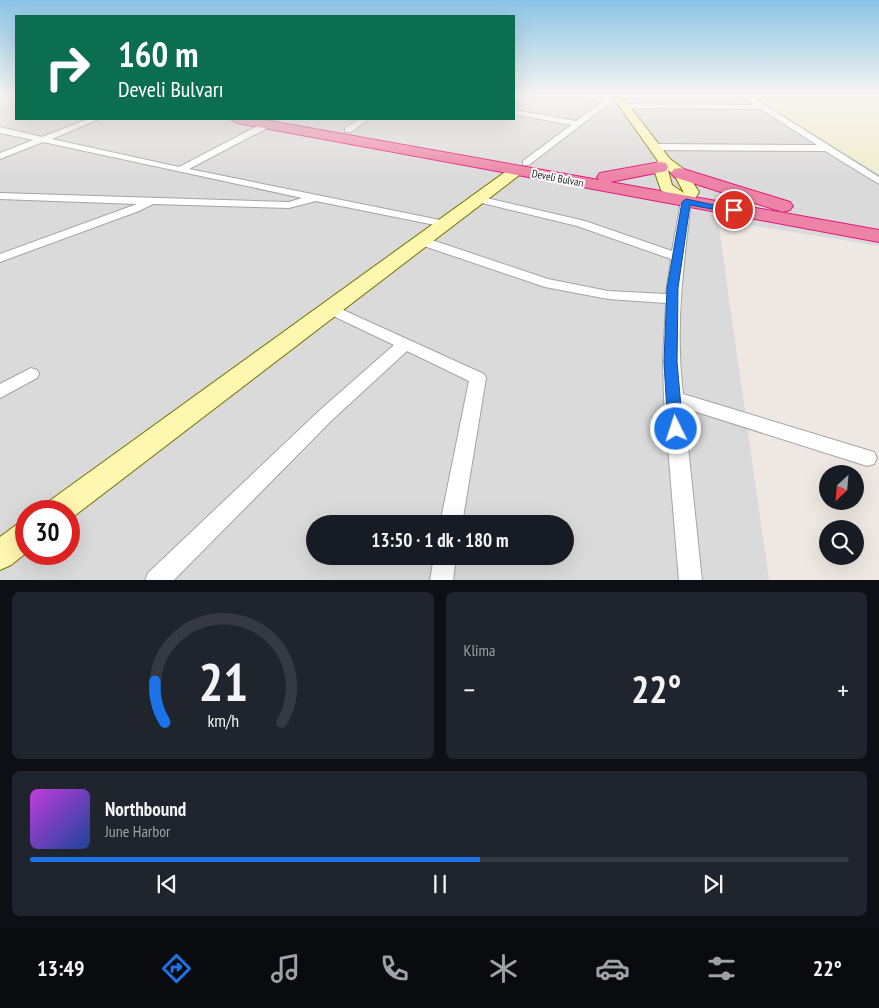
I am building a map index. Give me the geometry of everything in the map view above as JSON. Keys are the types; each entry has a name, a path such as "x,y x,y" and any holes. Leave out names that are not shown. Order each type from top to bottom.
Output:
{"highway":[{"name":"Develi Bulvarı","path":"282,123 689,197 879,236"},
{"name":"Develi Bulvarı","path":"286,123 348,130 522,167 606,177 666,187 689,197 802,212 879,225"},
{"path":"606,177 663,164"},
{"path":"680,173 802,212"}],"street":[{"path":"0,156 85,123"},
{"path":"180,170 274,123"},
{"path":"348,130 359,123"},
{"path":"575,123 580,124"},
{"path":"635,123 655,147 663,164 666,187"},
{"path":"790,123 879,181"},
{"path":"73,500 580,124"},
{"path":"0,130 180,170 445,224"},
{"path":"655,147 830,148"},
{"path":"663,164 680,173 689,197 676,256 672,299 671,362 691,580"},
{"path":"0,196 289,205 316,198"},
{"path":"0,203 14,196"},
{"path":"478,199 582,223 676,256"},
{"path":"0,258 135,209 150,201"},
{"path":"422,241 545,283 608,295 672,299"},
{"path":"330,309 478,378 453,515"},
{"path":"156,580 326,414 405,344"},
{"path":"0,392 31,374"},
{"path":"673,398 867,458"},
{"path":"0,555 15,543"},
{"path":"441,580 444,565"}],"shaded area":[{"path":"0,123 879,123 879,246 718,220 769,580 0,580"},
{"path":"795,123 879,123 879,174"}],"green space":[{"path":"274,123 287,123 625,184"}],"route":[{"path":"676,429 671,362 673,288 678,244 686,202 734,210"}]}
